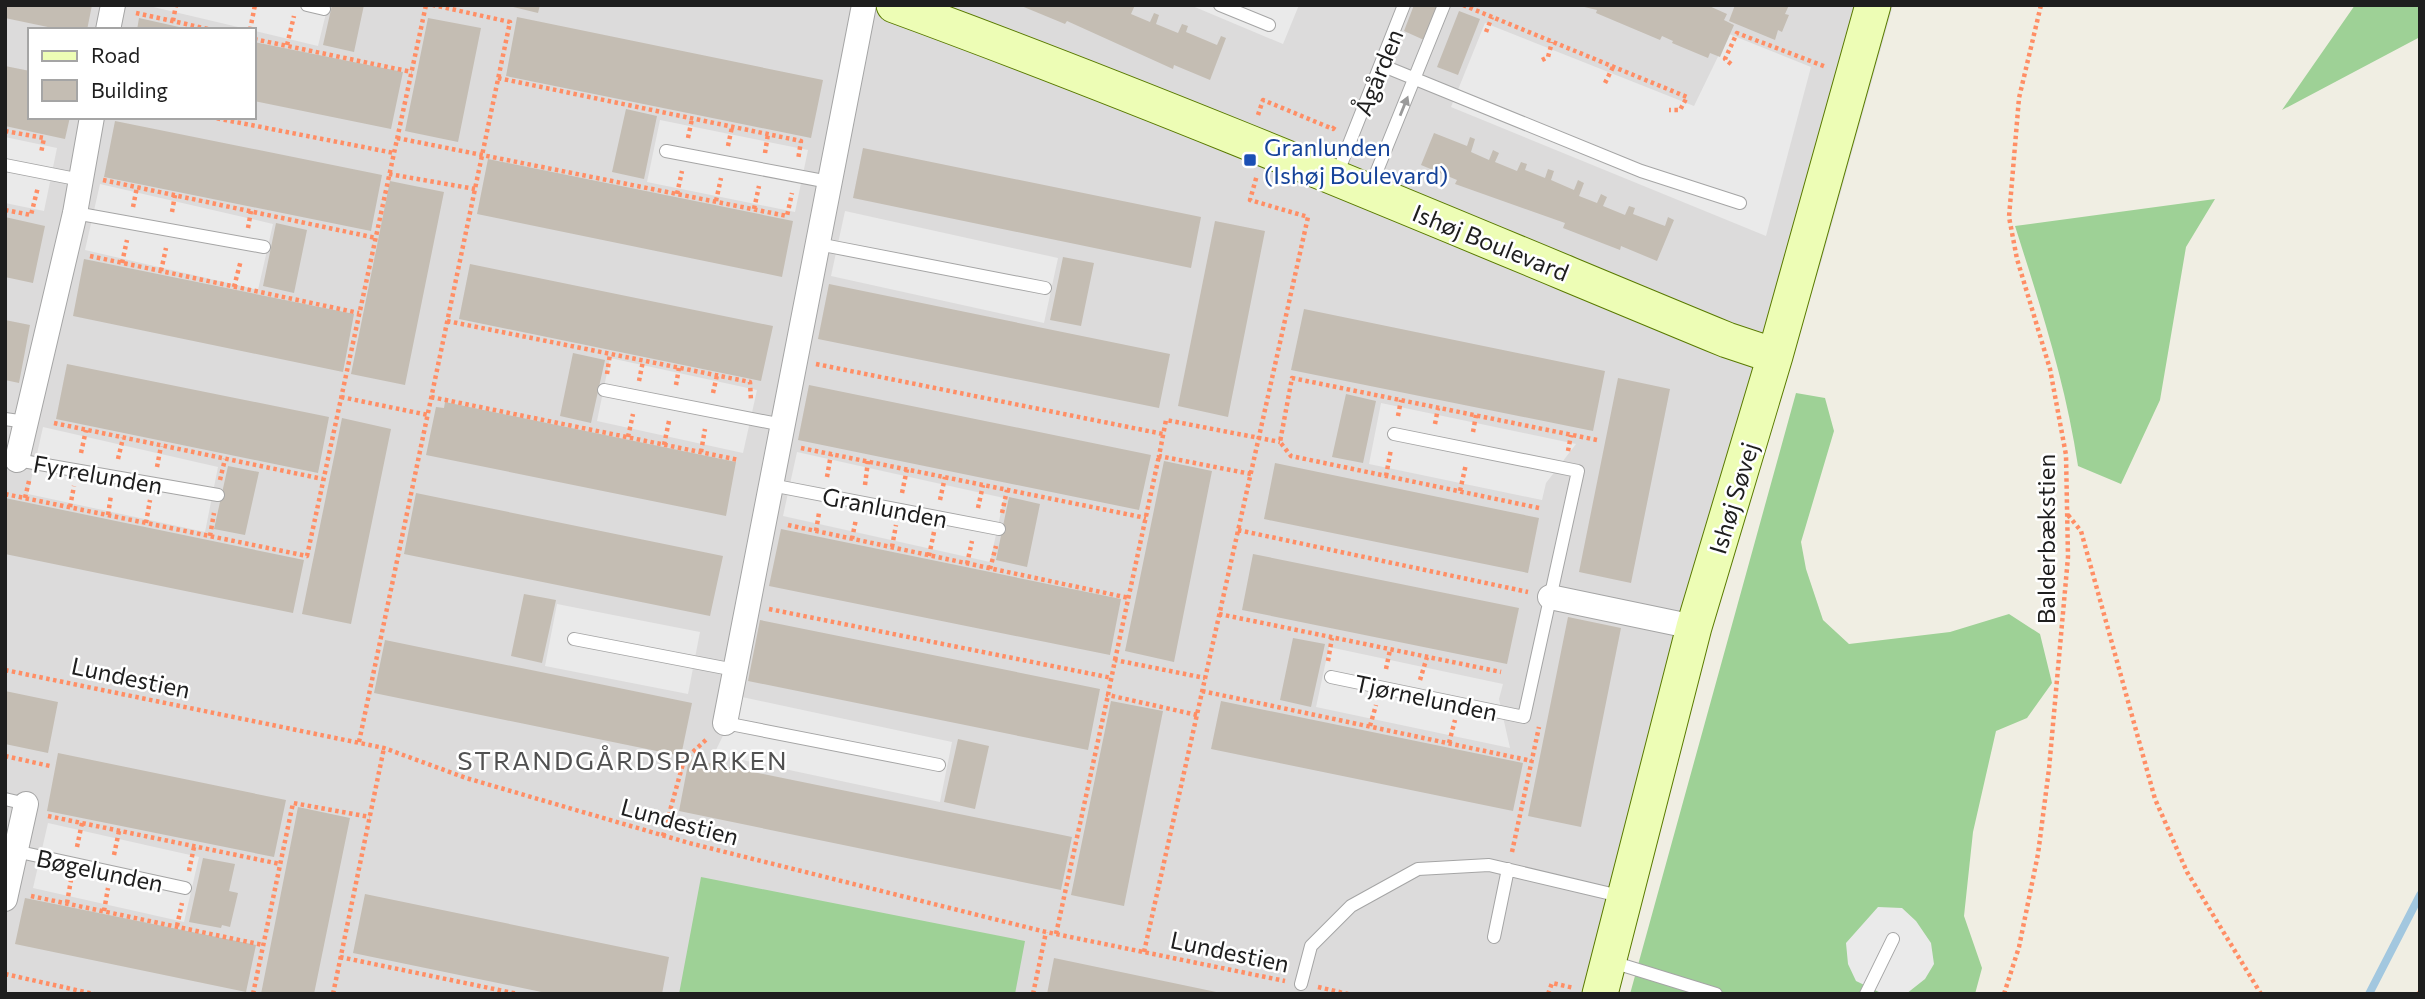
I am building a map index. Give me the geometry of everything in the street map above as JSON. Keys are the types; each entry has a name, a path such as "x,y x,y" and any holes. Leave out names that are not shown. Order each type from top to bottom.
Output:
{"street":[{"path":"725,723 864,5"},
{"name":"Ishøj Boulevard","path":"894,5 1024,53 1775,356"},
{"name":"Ishøj Søvej","path":"1605,977 1694,627 1775,356 1873,5"},
{"path":"110,28 124,9"},
{"name":"Fyrrelunden","path":"17,460 15,420 75,213 92,119"},
{"path":"1550,597 1694,627"},
{"name":"Bøgelunden","path":"5,899 15,851 16,802"}],"lane":[{"path":"307,5 324,9"},
{"path":"1220,5 1269,25"},
{"name":"Ågården","path":"1335,178 1404,5"},
{"name":"Ågården","path":"1369,192 1444,5"},
{"path":"1381,65 1641,171 1740,204"},
{"path":"666,150 829,183"},
{"path":"5,165 81,178"},
{"path":"75,213 264,247"},
{"path":"818,244 1045,288"},
{"path":"604,390 783,425"},
{"name":"Tjørnelunden","path":"1332,677 1524,717 1578,471 1394,434"},
{"name":"Fyrrelunden","path":"17,460 218,495"},
{"name":"Granlunden","path":"771,485 999,529"},
{"path":"574,639 735,670"},
{"path":"725,723 939,765"},
{"name":"Bøgelunden","path":"15,851 185,888"},
{"path":"1301,984 1311,946 1351,906 1418,869 1489,865 1625,897"},
{"path":"1494,937 1508,869"},
{"path":"1866,994 1894,939"},
{"path":"1605,977 1716,994"}],"path":[{"path":"173,21 176,5"},
{"path":"250,28 255,5"},
{"path":"287,45 296,5"},
{"path":"5,494 307,556 426,5"},
{"path":"359,742 510,22 433,5"},
{"path":"1463,5 1687,97 1680,110 1668,110"},
{"name":"Balderbækstien","path":"2004,994 2025,922 2046,793 2062,640 2068,515 2066,455 2050,369 2017,259 2010,217 2019,99 2041,5"},
{"path":"124,9 203,28"},
{"path":"1486,32 1492,17"},
{"path":"1731,64 1725,59 1737,33 1853,77"},
{"path":"256,38 411,72"},
{"path":"1542,60 1548,57 1552,42"},
{"path":"1605,83 1613,67"},
{"path":"397,138 787,215 796,177 800,141 498,78"},
{"path":"1263,100 1333,130"},
{"path":"219,119 394,153"},
{"path":"5,131 44,138 31,215 5,210"},
{"path":"389,174 475,189"},
{"path":"81,178 376,238"},
{"path":"1144,952 1308,217 1250,200"},
{"path":"85,255 359,313"},
{"path":"447,321 750,382 748,391 753,395 747,419"},
{"path":"795,360 1163,434"},
{"path":"341,397 428,415"},
{"path":"431,397 739,460"},
{"path":"1056,934 1166,420 1280,442"},
{"path":"54,423 323,479"},
{"path":"799,447 1146,518"},
{"path":"1159,456 1251,474"},
{"path":"2068,515 2081,531 2155,799 2188,872 2261,994"},
{"path":"783,524 1129,598"},
{"path":"1238,530 1550,597"},
{"path":"748,605 1112,678"},
{"path":"1219,614 1501,672"},
{"path":"1115,660 1205,678"},
{"name":"Lundestien","path":"5,670 384,748 466,778 663,836 1046,932 1348,994"},
{"path":"1202,691 1532,761"},
{"path":"1108,695 1197,715"},
{"path":"1508,869 1541,721"},
{"path":"663,836 684,760 725,723"},
{"path":"332,994 384,748"},
{"path":"5,756 50,766"},
{"path":"253,994 292,803 370,817"},
{"path":"48,816 280,864"},
{"path":"32,895 263,945"},
{"path":"1033,994 1046,932"},
{"path":"340,957 518,994"},
{"path":"5,974 94,994"},
{"path":"1548,994 1552,983"}],"shaded area":[{"path":"5,5 1893,5 1822,259 1593,994 5,994"},
{"path":"145,5 328,5 318,46 256,31 256,28 242,28"},
{"path":"1190,5 1299,5 1283,44"},
{"path":"1485,23 1694,106 1729,34 1811,67 1766,236 1451,107"},
{"path":"660,120 808,150 795,212 647,182"},
{"path":"5,137 57,148 44,211 5,203"},
{"path":"100,184 273,224 258,290 85,250"},
{"path":"845,211 1058,258 1044,323 831,276"},
{"path":"610,358 757,390 743,453 597,421"},
{"path":"1381,403 1576,444 1546,483 1542,500 1369,464"},
{"path":"43,427 218,467 205,532 28,494"},
{"path":"797,452 1004,498 990,562 783,516"},
{"path":"557,604 700,632 688,694 545,666"},
{"path":"1329,647 1503,684 1499,699 1510,748 1316,707"},
{"path":"742,697 952,742 940,802 714,754"},
{"path":"48,823 199,857 184,922 33,888"},
{"path":"1878,907 1902,908 1916,921 1931,943 1934,964 1925,979 1906,994 1883,994 1856,981 1848,964 1846,943"}],"green space":[{"path":"2355,5 2420,5 2420,37 2282,110"},
{"path":"2215,199 2186,247 2160,400 2121,484 2078,466 2059,375 2015,226"},
{"path":"1796,393 1825,398 1834,431 1801,542 1806,569 1823,620 1849,644 1950,632 2009,614 2040,634 2052,683 2027,718 1996,731 1973,832 1964,916 1982,968 1975,994 1630,994"},
{"path":"701,877 1025,941 1015,994 679,994"}],"building":[{"path":"5,5 92,5 87,28 52,28 5,18"},
{"path":"332,5 364,5 354,52 323,45"},
{"path":"505,5 540,5 538,13"},
{"path":"1019,5 1135,5 1131,14 1150,22 1154,13 1159,15 1156,24 1178,33 1182,24 1188,26 1186,32 1217,45 1221,36 1226,38 1210,80 1174,65 1173,69 1067,21 1065,24"},
{"path":"1414,5 1439,5 1424,40 1404,31"},
{"path":"1576,5 1707,5 1727,14 1724,20 1734,25 1720,57 1710,53 1708,58 1662,36 1660,40 1596,13 1597,10"},
{"path":"1735,5 1789,5 1785,14 1789,15 1782,32 1778,30 1775,40 1729,21"},
{"path":"1459,11 1480,19 1458,75 1437,67"},
{"path":"517,17 823,80 811,138 506,76"},
{"path":"139,18 184,28 137,28"},
{"path":"428,18 481,28 458,142 405,131"},
{"path":"256,42 403,72 391,129 256,101"},
{"path":"5,66 28,71 28,119 70,119 65,139 5,126"},
{"path":"626,109 657,116 644,179 612,172"},
{"path":"115,121 382,175 371,231 104,177"},
{"path":"1434,133 1467,146 1470,137 1475,139 1471,152 1489,160 1493,150 1499,153 1495,162 1517,171 1521,162 1527,164 1525,170 1545,178 1548,169 1554,171 1551,180 1574,190 1578,180 1584,183 1579,196 1597,203 1601,194 1607,197 1603,206 1625,215 1629,206 1635,208 1633,214 1665,226 1668,217 1674,220 1657,261 1621,246 1620,250 1563,228 1565,223 1455,184 1457,180 1421,165"},
{"path":"863,148 1201,217 1191,268 853,198"},
{"path":"488,159 793,221 782,277 477,214"},
{"path":"390,181 444,192 405,385 351,374"},
{"path":"5,217 45,226 33,283 5,277"},
{"path":"1215,221 1265,231 1228,417 1178,406"},
{"path":"276,223 307,230 294,293 263,286"},
{"path":"1063,257 1094,263 1081,326 1050,320"},
{"path":"84,259 354,314 343,372 73,316"},
{"path":"470,264 773,326 761,381 459,319"},
{"path":"829,284 1170,354 1159,408 818,339"},
{"path":"1304,309 1605,371 1593,431 1291,370"},
{"path":"5,320 30,325 19,383 5,380"},
{"path":"573,353 605,360 591,423 560,416"},
{"path":"67,364 329,417 318,473 56,419"},
{"path":"1618,378 1670,389 1631,583 1579,572"},
{"path":"809,385 1151,455 1139,510 798,440"},
{"path":"1346,394 1376,401 1363,463 1332,457"},
{"path":"445,402 736,462 726,516 426,455 436,407 444,408"},
{"path":"342,418 391,429 351,624 302,614"},
{"path":"1164,461 1212,471 1174,662 1125,651"},
{"path":"1275,463 1539,518 1528,573 1264,519"},
{"path":"228,466 259,472 245,535 214,529"},
{"path":"416,493 723,556 710,616 404,554"},
{"path":"1009,497 1040,504 1027,567 996,560"},
{"path":"5,498 304,560 293,613 5,554"},
{"path":"781,529 1121,599 1110,655 769,586"},
{"path":"1253,554 1519,608 1507,664 1242,610"},
{"path":"524,594 556,600 542,663 511,656"},
{"path":"1568,617 1621,628 1581,827 1528,816"},
{"path":"760,620 1100,689 1088,750 748,681"},
{"path":"1293,638 1325,644 1311,707 1280,700"},
{"path":"385,640 692,703 681,756 374,693"},
{"path":"5,691 58,702 48,753 5,744"},
{"path":"1111,701 1163,711 1124,906 1071,895"},
{"path":"1221,701 1523,763 1513,811 1211,749"},
{"path":"958,739 989,746 975,809 944,802"},
{"path":"58,753 286,800 274,857 47,811"},
{"path":"689,759 1072,837 1061,890 679,811"},
{"path":"298,807 350,818 314,994 261,994"},
{"path":"203,858 235,864 229,891 238,893 230,927 189,922"},
{"path":"365,894 669,957 662,994 551,994 353,953"},
{"path":"25,898 256,945 246,992 15,944"},
{"path":"1054,958 1221,993 1221,994 1047,994"}],"waterway":[{"path":"2369,994 2420,895"}],"place":[{"name":"Granlunden (Ishøj Boulevard)","path":"1250,160"}],"district":[{"name":"STRANDGÅRDSPARKEN","path":"623,759"}]}
